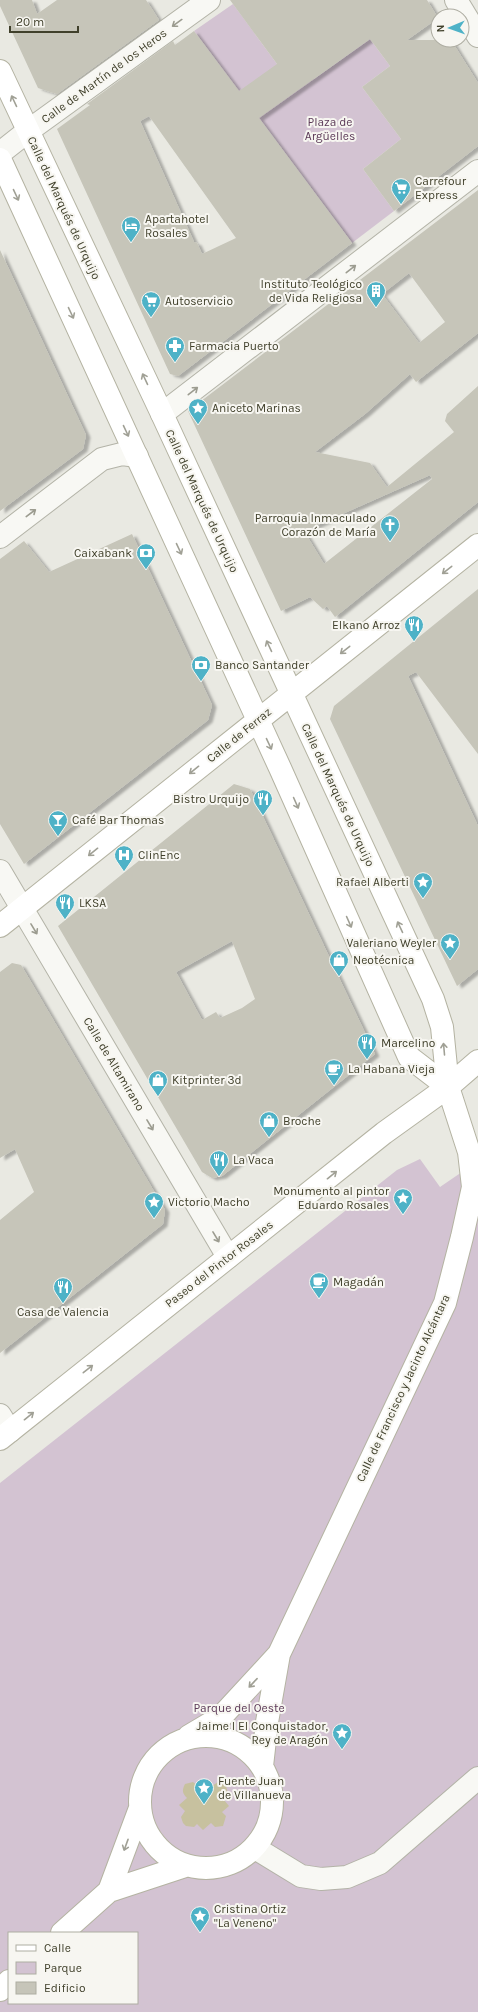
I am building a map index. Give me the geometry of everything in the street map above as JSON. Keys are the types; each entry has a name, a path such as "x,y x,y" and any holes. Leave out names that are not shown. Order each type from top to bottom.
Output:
{"main road":[{"name":"Calle del Marqués de Urquijo","path":"0,71 162,414 433,999 442,1027 448,1087"},
{"path":"0,159 258,720 409,1057 448,1087"},
{"name":"Calle de Ferraz","path":"0,926 478,545"},
{"name":"Paseo del Pintor Rosales","path":"3,1428 228,1257 384,1134 448,1087 478,1061"},
{"name":"Calle de Francisco y Jacinto Alcántara","path":"262,1766 267,1722 279,1654 445,1303 473,1188 469,1152 448,1087"},
{"name":"Calle de Francisco y Jacinto Alcántara","path":"184,1739 220,1718 279,1654"},
{"path":"205,1735 227,1739 247,1749 262,1766 270,1786 272,1808 267,1830 254,1848 240,1860 222,1867 204,1869 185,1866 168,1857 154,1844 144,1827 140,1808 141,1786 150,1766 164,1750 184,1739 205,1735"},
{"path":"109,1891 140,1808"},
{"path":"63,1932 109,1891 185,1866"},
{"path":"0,1990 8,1982"}],"street":[{"name":"Calle de Martín de los Heros","path":"0,154 28,131 209,0"},
{"path":"456,0 478,36"},
{"path":"162,414 478,171"},
{"path":"0,537 102,459 122,454 137,456"},
{"name":"Calle de Altamirano","path":"0,871 228,1257"},
{"path":"254,1848 301,1876 321,1880 347,1877 380,1863 478,1778"}],"green space":[{"name":"Plaza de Argüelles","path":"233,4 277,64 314,79 370,39 390,66 362,87 401,139 363,169 394,211 352,243 194,31"},
{"name":"Parque del Oeste","path":"420,1159 440,1187 478,1161 478,2012 0,2012 0,1483 397,1170"}],"shaded area":[{"name":"Fuente Juan de Villanueva","path":"206,1780 212,1786 218,1782 226,1786 228,1793 224,1800 229,1806 222,1812 226,1816 223,1826 215,1827 211,1823 203,1830 197,1824 194,1827 186,1826 181,1817 185,1811 179,1805 187,1798 183,1793 184,1786 185,1784 193,1782 199,1787"}],"building":[{"path":"0,0 32,0 37,14 57,0 146,0 159,20 57,94 38,88 0,6"},
{"path":"230,0 427,0 432,8 430,8 430,24 407,40 430,40 430,48 456,48 478,83 478,146 394,211 363,169 401,139 362,87 390,66 370,39 259,118 352,243 178,376 170,374 57,129 90,105 87,104 173,41 175,45 194,31 239,91 277,64","holes":["149,116 236,238 202,254 197,243 194,242 140,121"]},
{"path":"478,190 478,333 416,382 410,374 365,414 315,452 370,463 387,487 454,432 445,421 447,414 478,386 478,502 335,617 327,606 323,609 310,597 281,611 188,411","holes":["409,273 445,322 419,343 382,294","430,475 432,479 324,564 304,531"]},
{"path":"0,250 86,435 83,449 0,511"},
{"path":"132,534 212,705 208,720 24,864 0,824 0,559 24,541 49,572"},
{"path":"478,589 478,754 416,672 408,676 478,826 478,969 457,986 330,719 334,706"},
{"path":"234,784 250,789 375,1054 222,1176 212,1178 202,1172 58,926","holes":["232,941 255,999 242,1008 220,1018 216,1012 202,1020 176,972"]},
{"path":"12,963 21,965 165,1210 163,1224 0,1353 0,1220 34,1192 15,1149 0,1158 0,972"}],"place":[{"name":"Carrefour Express","path":"401,205"},
{"name":"Apartahotel Rosales","path":"131,243"},
{"name":"Instituto Teológico de Vida Religiosa","path":"376,308"},
{"name":"Autoservicio","path":"151,318"},
{"name":"Farmacia Puerto","path":"175,363"},
{"name":"Aniceto Marinas","path":"198,425"},
{"name":"Parroquia Inmaculado Corazón de María","path":"390,542"},
{"name":"Caixabank","path":"146,570"},
{"name":"Elkano Arroz","path":"414,642"},
{"name":"Banco Santander","path":"201,682"},
{"name":"Bistro Urquijo","path":"263,816"},
{"name":"Café Bar Thomas","path":"58,837"},
{"name":"ClinEnc","path":"124,872"},
{"name":"Rafael Alberti","path":"423,899"},
{"name":"LKSA","path":"65,920"},
{"name":"Valeriano Weyler","path":"450,960"},
{"name":"Neotécnica","path":"339,977"},
{"name":"Marcelino","path":"367,1060"},
{"name":"La Habana Vieja","path":"334,1086"},
{"name":"Kitprinter 3d","path":"158,1097"},
{"name":"Broche","path":"269,1138"},
{"name":"La Vaca","path":"219,1177"},
{"name":"Monumento al pintor Eduardo Rosales","path":"403,1215"},
{"name":"Victorio Macho","path":"154,1219"},
{"name":"Magadán","path":"319,1299"},
{"name":"Casa de Valencia","path":"63,1304"},
{"name":"Jaime I El Conquistador, Rey de Aragón","path":"342,1750"},
{"name":"Fuente Juan de Villanueva","path":"204,1805"},
{"name":"Cristina Ortiz \"La Veneno\"","path":"200,1933"}]}
